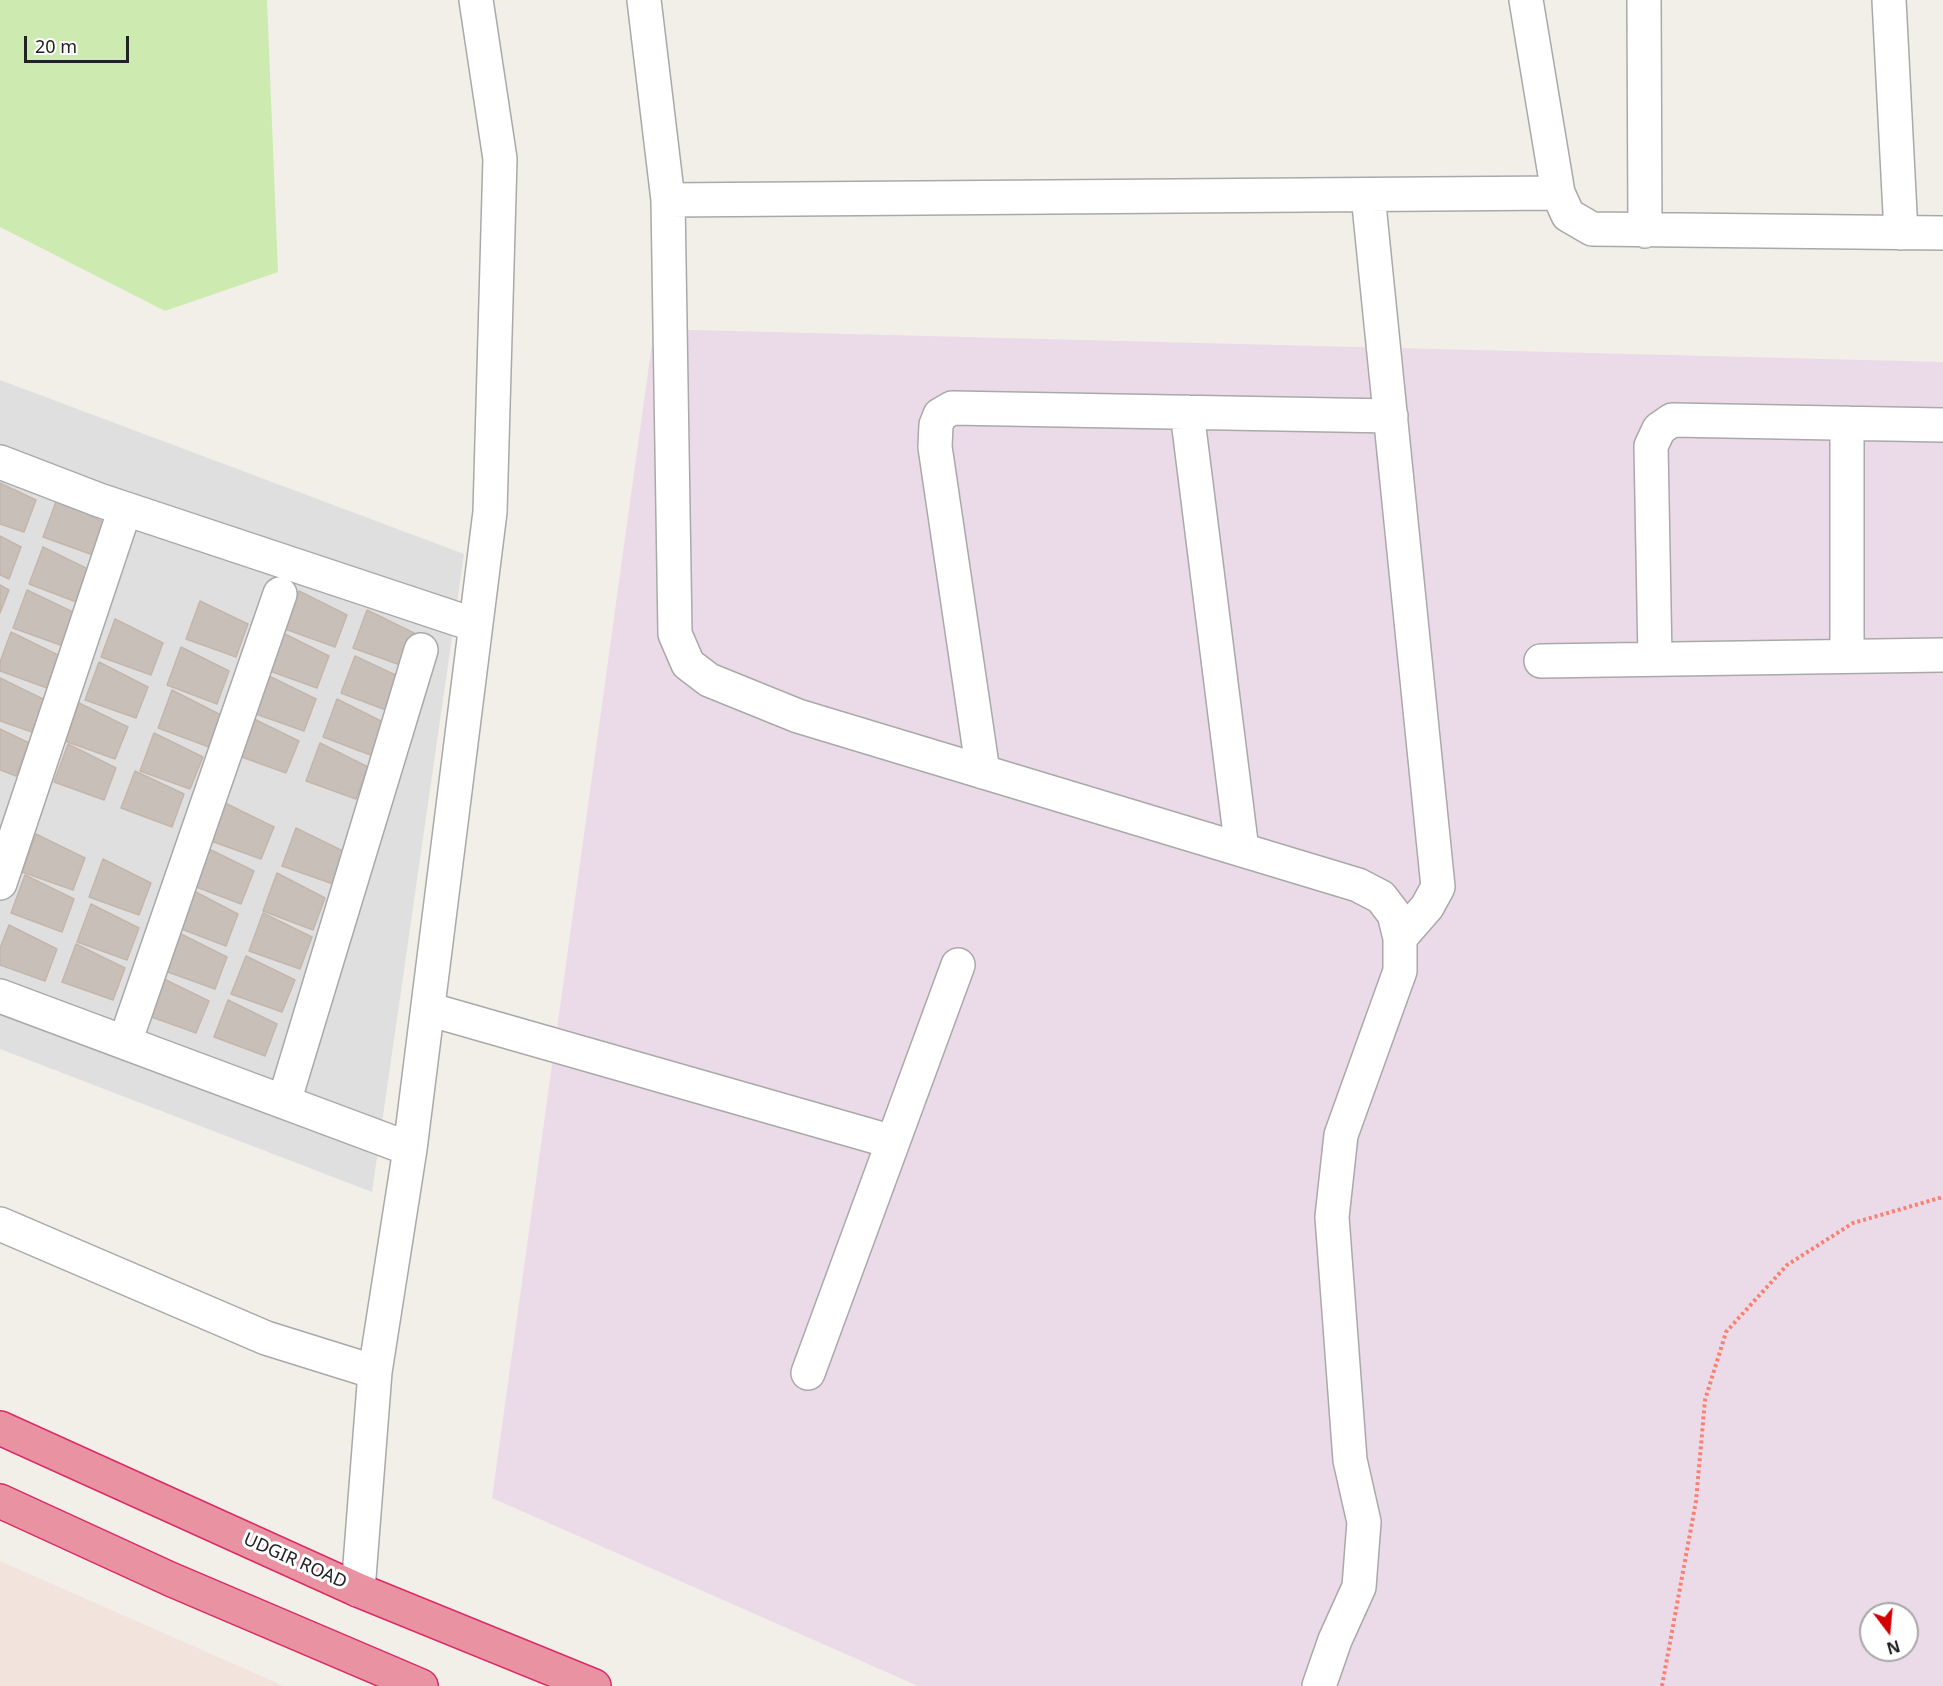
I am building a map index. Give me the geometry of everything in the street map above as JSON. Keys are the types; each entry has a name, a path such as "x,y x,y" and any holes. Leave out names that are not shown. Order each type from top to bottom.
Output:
{"highway":[{"name":"UDGIR ROAD","path":"0,1428 358,1590 594,1686"},
{"path":"0,1501 170,1579 421,1686"}],"street":[{"path":"358,1590 375,1372 410,1149 490,512 500,159 476,0"},
{"path":"645,0 668,200 675,634 688,664 709,681 798,716 1358,885 1381,897 1394,914 1400,938 1400,971 1341,1135 1332,1217 1350,1460 1364,1522 1359,1587 1335,1640 1319,1686"},
{"path":"1526,0 1558,193 1568,215 1592,229 1943,233"},
{"path":"1644,0 1645,231"},
{"path":"1889,0 1901,233"},
{"path":"668,200 1558,193"},
{"path":"1368,195 1438,887 1427,907 1400,938"},
{"path":"983,772 935,447 936,426 940,415 952,408 1391,416"},
{"path":"1187,412 1242,850"},
{"path":"1655,659 1651,446 1659,429 1672,420 1943,424"},
{"path":"1847,423 1847,656"},
{"path":"0,462 125,508 475,625"},
{"path":"0,883 125,508"},
{"path":"125,1042 280,594"},
{"path":"284,1102 421,650"},
{"path":"1541,661 1943,655"},
{"path":"808,1373 958,965"},
{"path":"0,996 410,1149"},
{"path":"428,1009 893,1142"},
{"path":"0,1224 266,1338 375,1372"}],"path":[{"path":"1662,1686 1696,1501 1705,1400 1726,1332 1787,1265 1853,1223 1943,1197"}],"shaded area":[{"path":"654,329 1943,362 1943,1686 918,1686 492,1498"},
{"path":"0,380 464,554 372,1192 0,1049"},
{"path":"0,1561 284,1686 0,1686"}],"green space":[{"path":"0,0 267,0 278,272 165,311 0,227"}],"building":[{"path":"0,483 36,500 24,532 0,524"},
{"path":"57,499 105,523 93,555 43,537"},
{"path":"0,536 21,547 9,579 0,575"},
{"path":"43,547 92,571 79,603 29,584"},
{"path":"0,585 9,590 0,613"},
{"path":"27,590 75,613 63,646 13,628"},
{"path":"299,591 347,615 335,647 285,629"},
{"path":"200,601 248,624 236,657 186,639"},
{"path":"367,610 416,634 403,666 353,648"},
{"path":"115,619 163,643 151,675 101,657"},
{"path":"11,632 60,656 47,688 0,671 0,662"},
{"path":"281,632 329,656 317,688 267,670"},
{"path":"181,647 229,671 217,704 167,685"},
{"path":"355,656 404,679 391,712 341,693"},
{"path":"99,662 148,687 136,718 85,700"},
{"path":"267,675 316,699 304,731 253,713"},
{"path":"0,678 45,700 32,732 0,721"},
{"path":"172,690 221,715 209,747 158,728"},
{"path":"337,699 385,723 373,756 323,737"},
{"path":"79,703 128,727 115,759 65,741"},
{"path":"250,717 299,741 286,773 236,755"},
{"path":"0,729 29,743 16,776 0,770"},
{"path":"154,733 203,757 190,789 140,771"},
{"path":"320,743 368,767 356,799 306,781"},
{"path":"68,744 116,768 104,800 54,782"},
{"path":"135,771 184,794 172,827 121,808"},
{"path":"225,803 274,827 261,859 211,841"},
{"path":"296,828 345,852 333,884 282,866"},
{"path":"36,834 85,858 73,890 22,872"},
{"path":"205,847 254,871 241,904 191,885"},
{"path":"103,859 151,883 139,915 89,897"},
{"path":"277,873 325,898 313,930 263,911"},
{"path":"25,875 74,899 62,932 11,913"},
{"path":"190,889 238,914 226,946 176,927"},
{"path":"91,904 139,928 127,960 77,942"},
{"path":"263,913 312,937 300,969 249,951"},
{"path":"9,925 57,949 45,981 0,965 0,948"},
{"path":"179,933 227,957 215,989 165,971"},
{"path":"76,944 125,968 113,1000 62,982"},
{"path":"246,956 295,980 282,1012 231,994"},
{"path":"160,977 209,1001 196,1033 146,1015"},
{"path":"228,1000 277,1024 265,1056 214,1037"}]}
